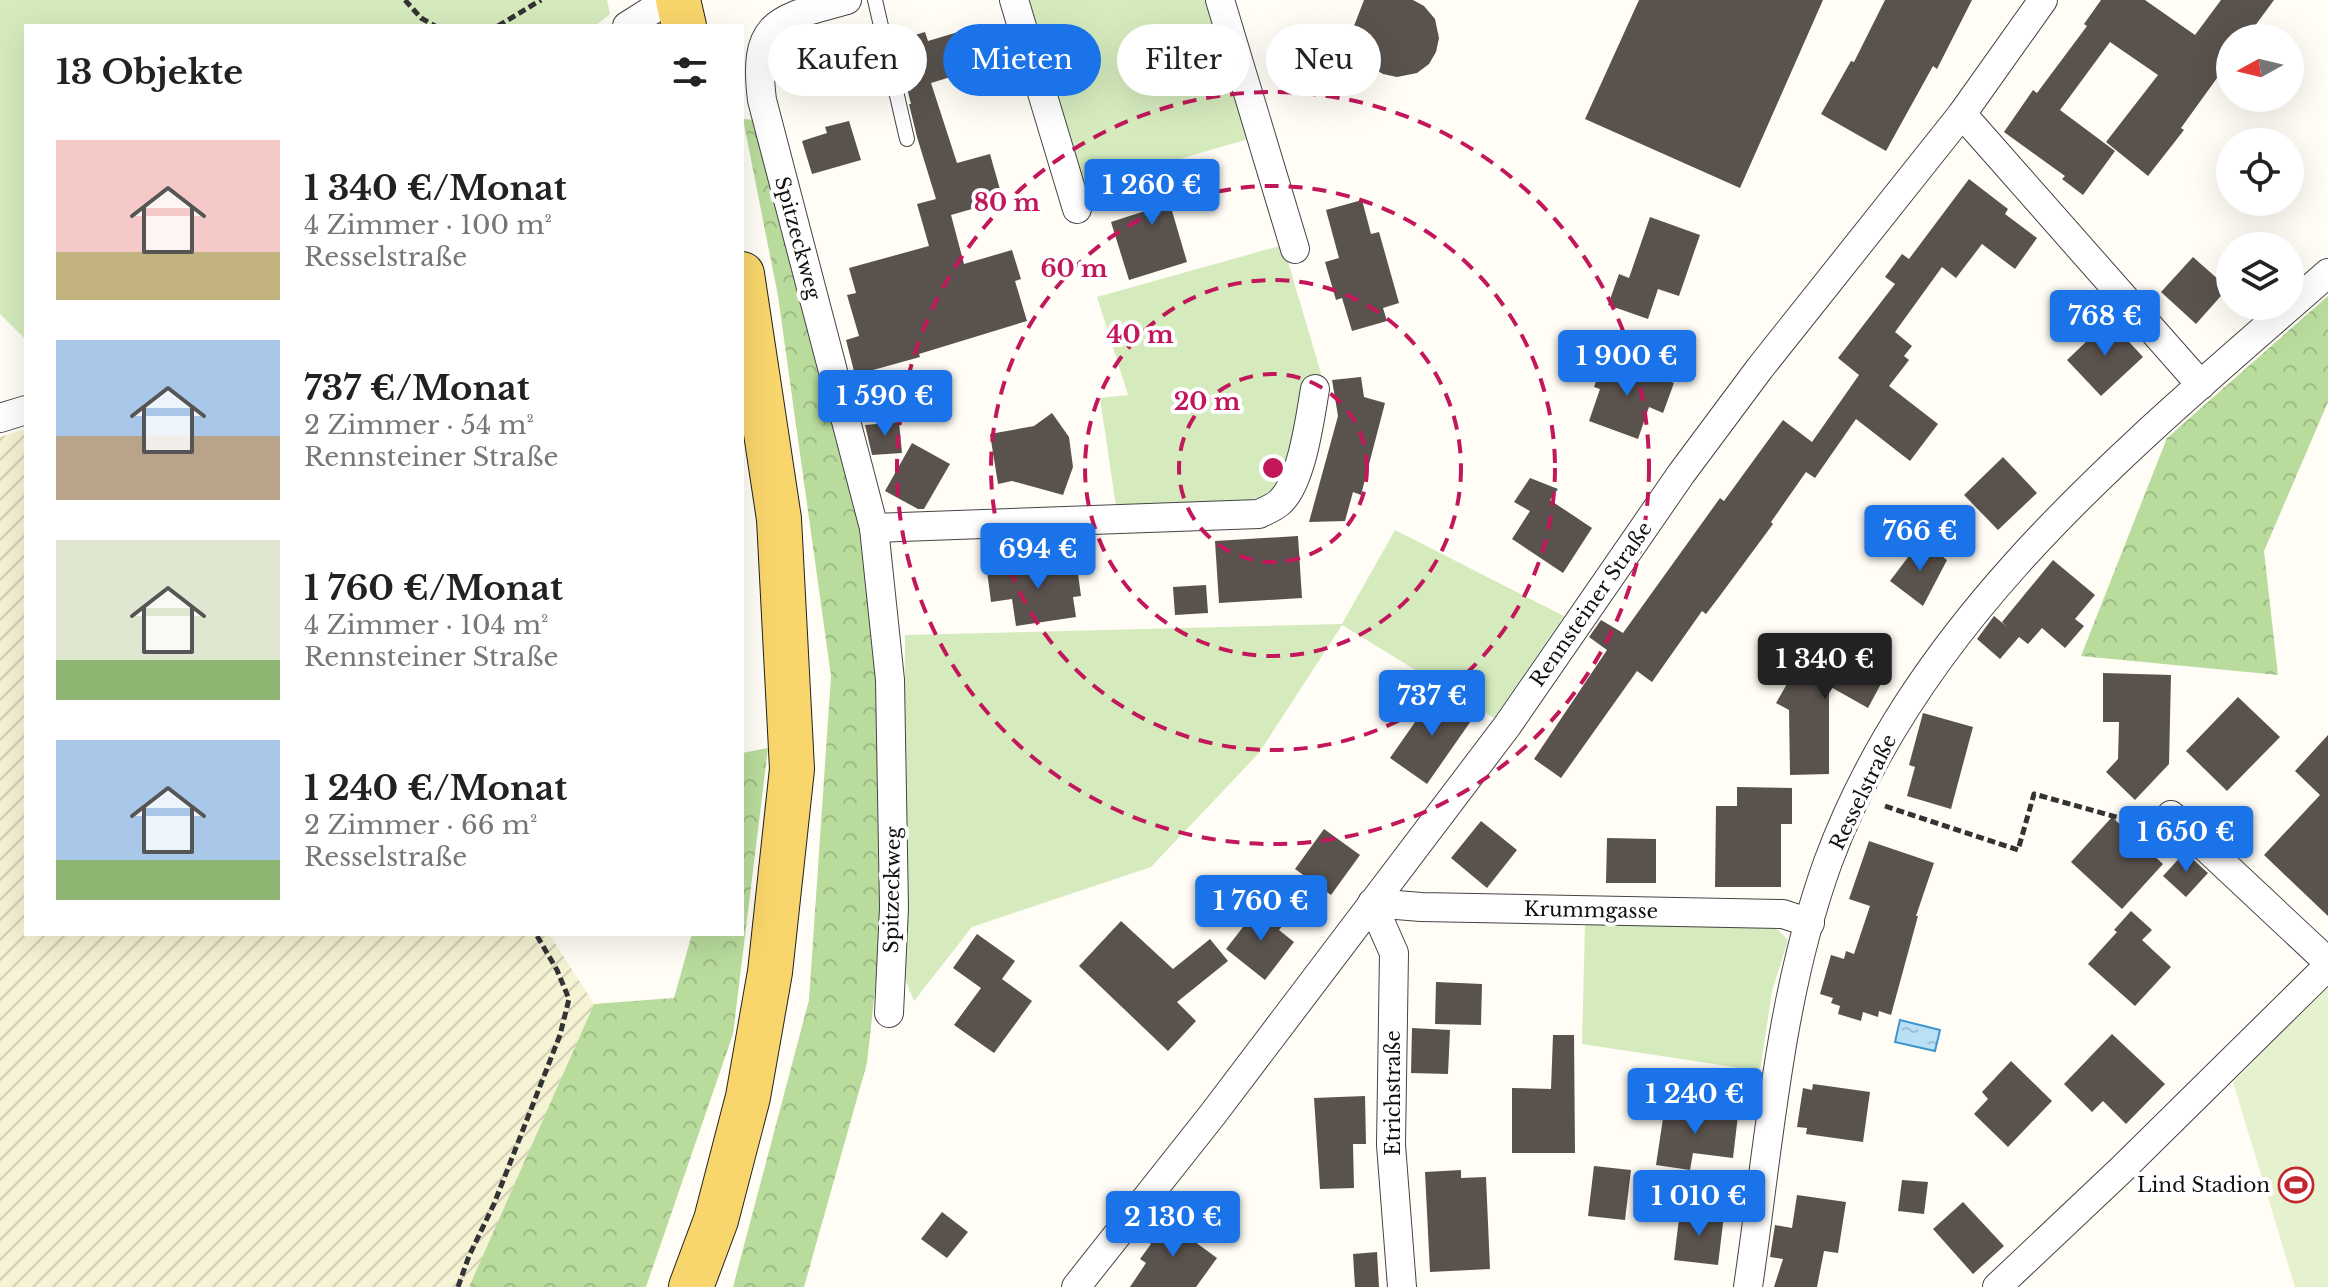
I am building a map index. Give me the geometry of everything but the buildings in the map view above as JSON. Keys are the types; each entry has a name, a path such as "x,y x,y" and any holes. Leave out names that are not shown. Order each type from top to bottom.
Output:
{"main road":[{"path":"678,0 684,24"},
{"path":"691,1287 716,1220 748,1097 770,972 792,769 779,519 744,287"}],"street":[{"path":"620,0 626,24"},
{"path":"629,24 668,0"},
{"name":"Spitzeckweg","path":"847,0 784,20 765,37 758,68 762,100 874,528 890,680 894,908 889,1013"},
{"path":"1014,0 1077,209"},
{"path":"1220,0 1295,249"},
{"name":"Rennsteiner Straße","path":"1076,1287 1213,1114 1507,726 1681,474 1962,114 2043,0"},
{"path":"1962,114 2201,385"},
{"name":"Resselstraße","path":"1748,1287 1788,1011 1810,923 1828,862 1857,796 1906,707 1954,638 2017,561 2095,482 2328,273"},
{"path":"874,528 1259,514 1281,501 1295,477 1306,440 1315,389"},
{"path":"0,418 24,411"},
{"path":"1997,1287 2122,1169 2328,964 2171,815"},
{"name":"Krummgasse","path":"1372,903 1421,907 1783,914 1810,923"},
{"name":"Etrichstraße","path":"1372,903 1394,953 1391,1145 1402,1287"}],"lane":[{"path":"875,0 907,139"}],"path":[{"path":"405,0 421,18 432,24"},
{"path":"501,24 541,0"},
{"path":"1857,796 2018,850 2034,794 2149,827 2171,815"},
{"path":"458,1287 560,1035 569,999 537,936"}],"shaded area":[{"path":"24,430 24,936 550,936 594,1004 469,1287 0,1287 0,437"}],"green space":[{"path":"0,0 607,0 610,14 598,24 24,24 24,338 0,314"},
{"path":"1020,0 1209,0 1216,24 1117,24 1117,96 1239,96 1252,138 1083,187 1052,96 1101,96 1101,24 1028,24"},
{"path":"744,119 756,120 864,531 881,684 883,917 867,1063 804,1287 733,1287 809,1000 831,676 778,296"},
{"path":"1283,245 1323,380 1287,466 1274,488 1259,498 1235,504 1117,513 1100,398 1128,395 1097,297"},
{"path":"2328,296 2328,402 2264,551 2278,675 2081,656 2167,438"},
{"path":"1395,530 1564,616 1494,718 1342,625 1259,753 1151,867 972,927 914,1001 903,974 905,635 1342,624"},
{"path":"768,748 733,1034 646,1287 469,1287 594,1004 674,998 691,936 744,936 744,753"},
{"path":"1763,924 1778,930 1788,940 1772,991 1760,1071 1582,1044 1585,925"},
{"name":"Lind Stadion","path":"2328,987 2328,1287 2295,1287 2233,1082"}],"water":[{"path":"1900,1020 1940,1030 1935,1051 1895,1042"}],"place":[{"name":"Lind Stadion","path":"2296,1185"}]}
